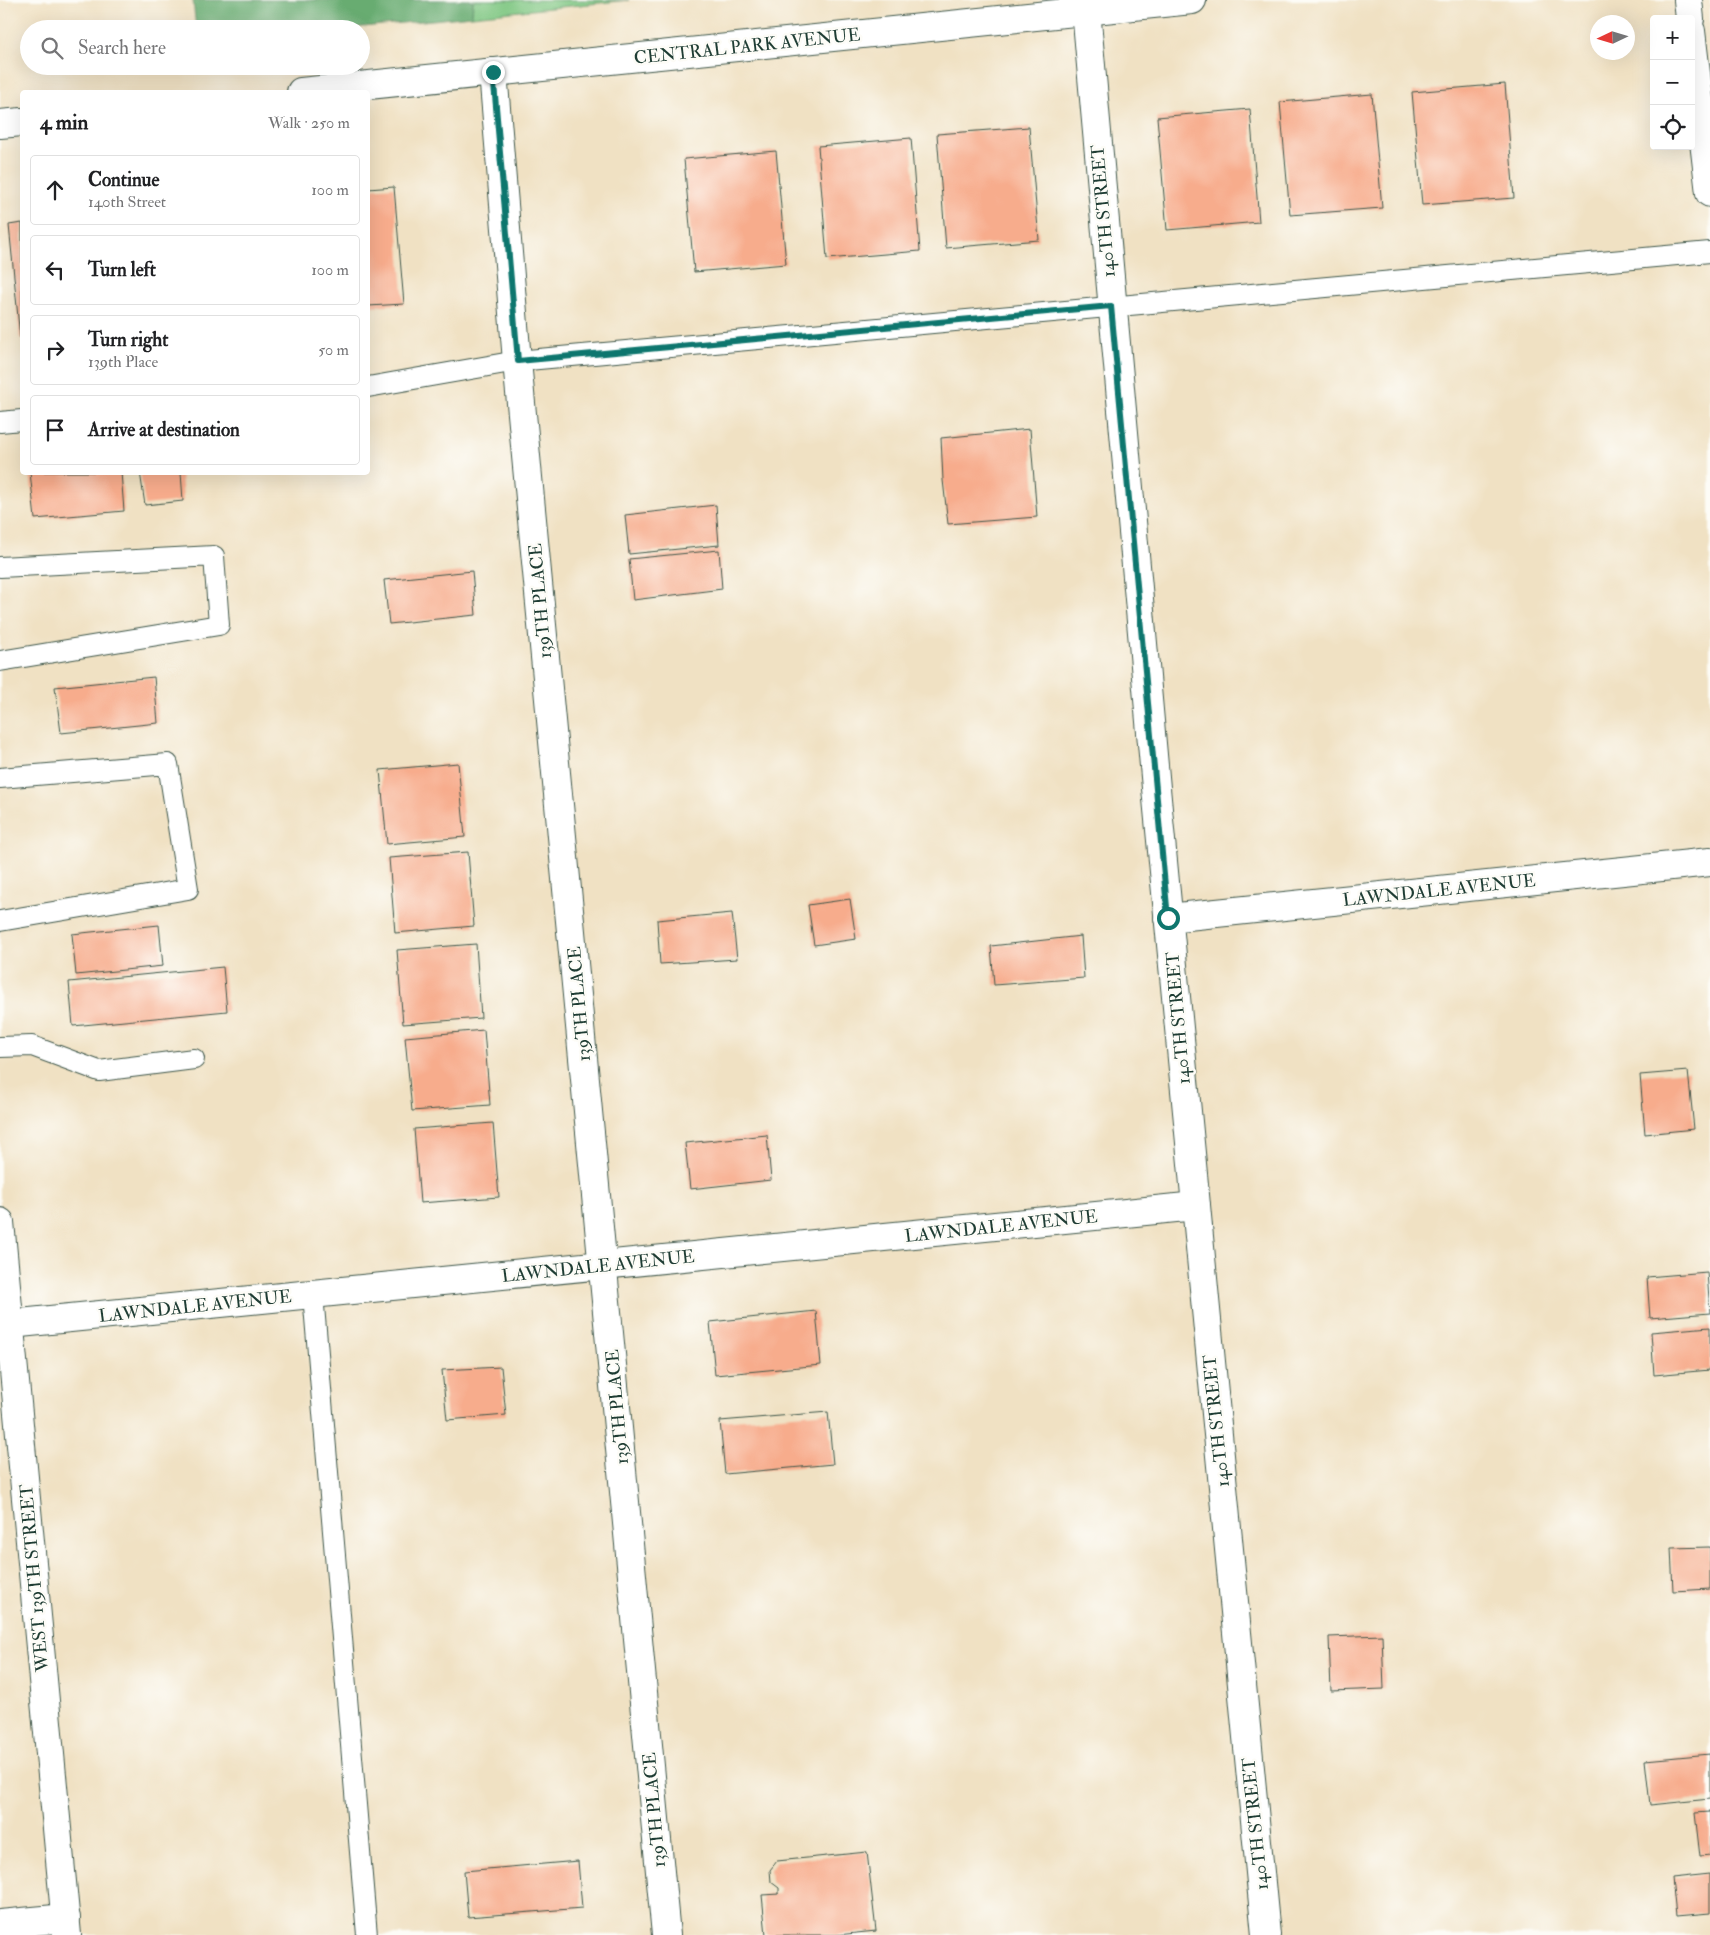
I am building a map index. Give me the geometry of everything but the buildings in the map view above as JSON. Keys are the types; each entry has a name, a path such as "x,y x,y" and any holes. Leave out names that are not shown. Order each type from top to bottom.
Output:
{"street":[{"name":"CENTRAL PARK AVENUE","path":"320,90 1192,0"},
{"path":"1688,0 1690,15"},
{"name":"140TH STREET","path":"1086,10 1111,306 1168,918 1266,1935"},
{"path":"1694,60 1710,193"},
{"name":"139TH PLACE","path":"493,72 518,361 666,1935"},
{"path":"0,124 20,122"},
{"name":"LAWNDALE AVENUE","path":"1168,918 1710,862"},
{"name":"LAWNDALE AVENUE","path":"5,1324 1196,1206"},
{"name":"WEST 139TH STREET","path":"0,1222 5,1324 67,1926"},
{"path":"0,1924 67,1926"}],"lane":[{"path":"370,387 518,361 1710,252"},
{"path":"0,422 20,420"},
{"path":"0,567 214,556 219,625 0,660"},
{"path":"0,778 168,764 188,889 0,920"},
{"path":"0,1047 32,1046 99,1071 194,1059"},
{"path":"313,1294 367,1935"}],"green space":[{"path":"193,0 473,0 472,16 370,26 370,20 195,20"},
{"path":"473,0 629,0 472,16"}],"route":[{"path":"493,72 518,361 1111,306 1168,918"}]}
